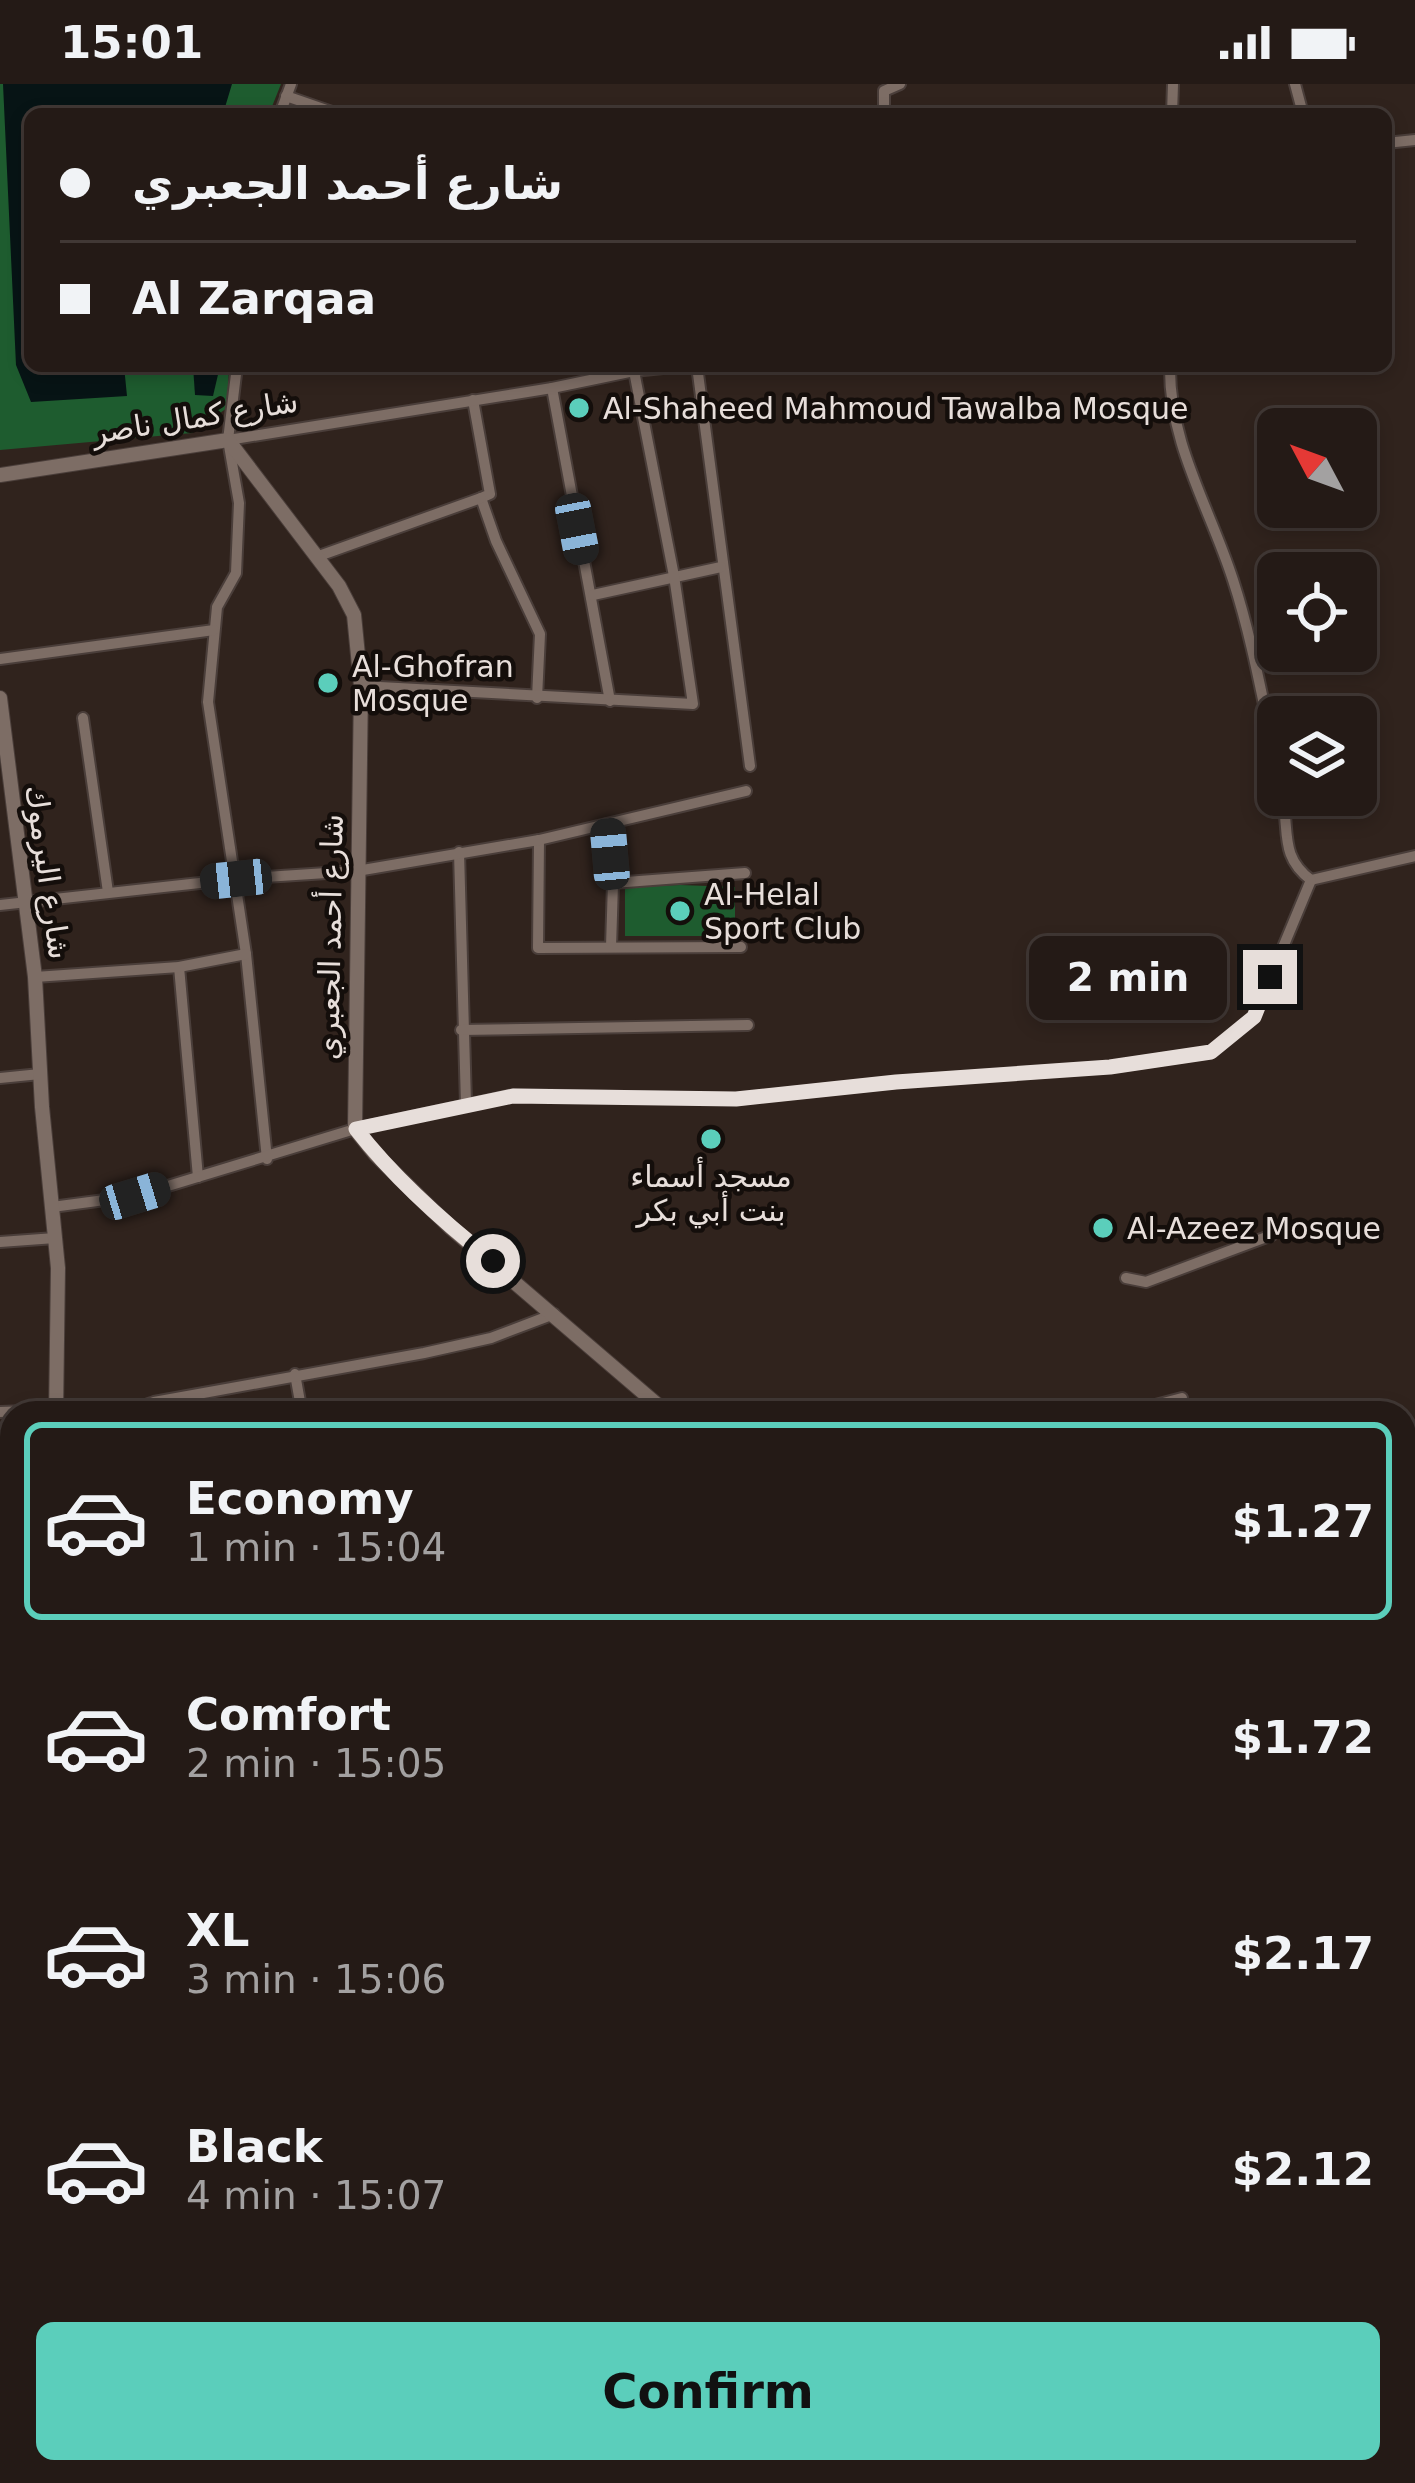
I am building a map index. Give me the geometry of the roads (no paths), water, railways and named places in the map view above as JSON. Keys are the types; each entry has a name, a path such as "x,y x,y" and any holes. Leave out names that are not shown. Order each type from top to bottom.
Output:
{"street":[{"path":"884,108 884,92 900,84"},
{"path":"288,90 326,108"},
{"path":"236,372 228,440 239,503 236,573 217,607 208,702 246,954 267,1159"},
{"name":"شارع كمال ناصر","path":"0,475 553,388 594,372"},
{"path":"361,686 693,704 674,576 634,372"},
{"path":"698,372 750,766"},
{"path":"1170,372 1170,400 1196,491 1233,579 1260,696"},
{"path":"553,388 610,701"},
{"path":"316,557 490,494 473,400"},
{"name":"شارع أحمد الجعبري","path":"228,440 339,586 354,615 361,686 356,1129"},
{"path":"481,498 540,634 537,698"},
{"path":"593,595 721,567"},
{"path":"0,658 214,630"},
{"name":"شارع اليرموك","path":"0,698 6,808 34,976 56,1238 56,1401"},
{"path":"83,718 108,892"},
{"path":"0,905 236,879 357,872 538,840 746,791"},
{"path":"1285,816 1294,868 1311,880 1415,856"},
{"path":"608,824 611,947"},
{"path":"538,840 538,948 741,947"},
{"path":"459,852 466,1104"},
{"path":"613,883 745,873"},
{"path":"52,1207 135,1196 356,1129 513,1096 736,1099 1110,1067 1211,1052 1254,1017 1311,880"},
{"path":"34,976 179,967 246,954"},
{"path":"179,967 198,1177"},
{"path":"461,1030 748,1025"},
{"path":"0,1078 40,1074"},
{"path":"356,1129 451,1228 653,1401"},
{"path":"1126,1278 1146,1282 1272,1234"},
{"path":"0,1242 56,1238"},
{"path":"159,1401 490,1338 554,1314"},
{"path":"295,1374 300,1401"},
{"path":"1168,1401 1182,1397"}],"place":[{"name":"Al-Shaheed Mahmoud Tawalba Mosque","path":"579,408"},
{"name":"Al-Ghofran Mosque","path":"328,683"},
{"name":"Al-Helal Sport Club","path":"680,911"},
{"name":"مسجد أسماء بنت أبي بكر","path":"711,1139"},
{"name":"Al-Azeez Mosque","path":"1103,1228"}]}
